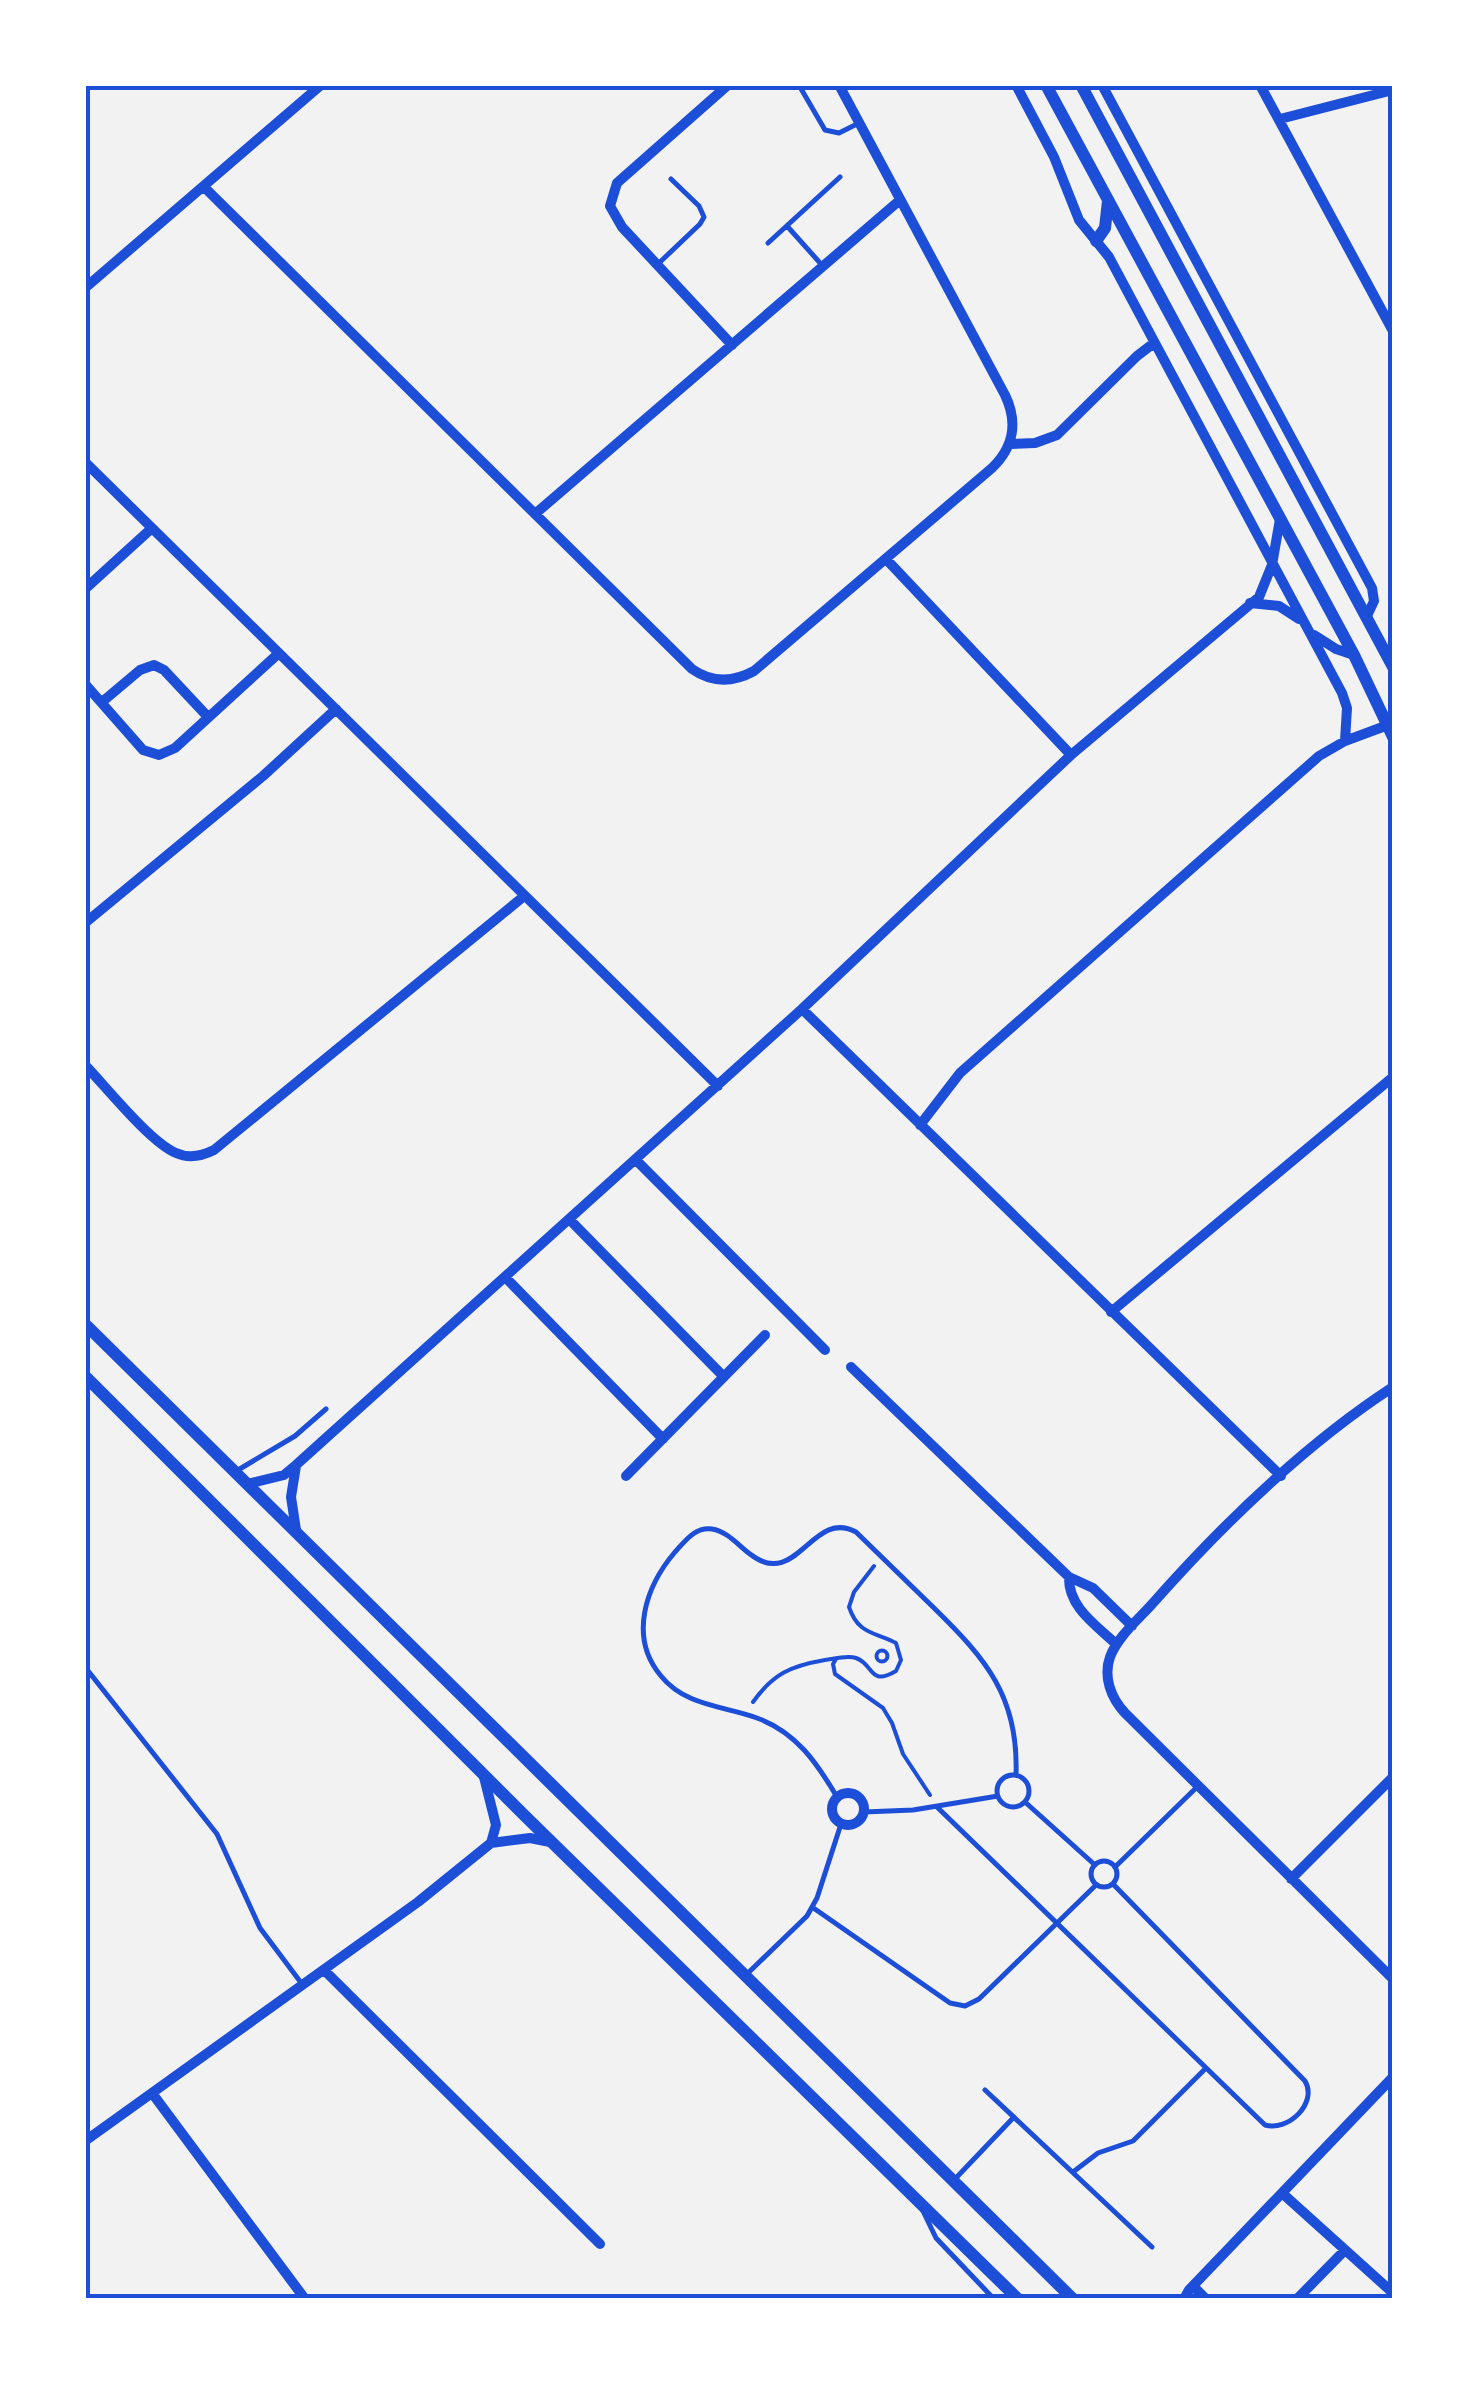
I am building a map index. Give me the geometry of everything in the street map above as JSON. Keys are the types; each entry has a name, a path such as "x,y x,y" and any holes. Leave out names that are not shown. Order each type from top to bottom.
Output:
{"street":[{"path":"85,288 322,85"},
{"path":"728,85 612,190 612,214 732,345"},
{"path":"204,187 692,669 718,680 736,679 754,671 992,468 1010,444 1010,404 839,85"},
{"path":"1016,85 1054,157 1078,220 1096,240 1154,343 1346,700 1344,740"},
{"path":"920,1125 960,1073 1319,756 1344,740 1391,731 1354,655 1046,85"},
{"path":"1081,85 1393,667"},
{"path":"1102,85 1372,588 1374,601 1366,616"},
{"path":"1260,85 1393,331"},
{"path":"1280,119 1393,90"},
{"path":"1096,240 1105,228 1108,199"},
{"path":"535,514 900,200"},
{"path":"1010,444 1035,443 1056,435 1154,343"},
{"path":"85,462 718,1086"},
{"path":"247,1484 284,1475 296,1465 802,1009 1070,754 1259,597 1272,566 1280,520"},
{"path":"85,589 152,528"},
{"path":"886,558 1070,754"},
{"path":"1250,603 1286,609 1312,633 1336,649 1354,655"},
{"path":"85,684 150,754 167,753 279,653"},
{"path":"102,702 140,670 154,666 164,670 208,717"},
{"path":"85,924 263,776 336,709"},
{"path":"85,1065 166,1148 185,1156 204,1154 214,1150 524,896"},
{"path":"802,1009 1280,1476"},
{"path":"1110,1312 1393,1078"},
{"path":"636,1160 825,1350"},
{"path":"570,1220 724,1378"},
{"path":"506,1278 663,1439"},
{"path":"85,1324 1073,2299"},
{"path":"626,1476 765,1335"},
{"path":"850,1367 1068,1577 1093,1588 1132,1626"},
{"path":"85,1376 484,1776 1018,2299"},
{"path":"1393,1387 1280,1476 1204,1548 1116,1644 1108,1664 1112,1696 1393,1979"},
{"path":"296,1465 291,1498 296,1530"},
{"path":"1068,1577 1073,1600 1116,1644"},
{"path":"484,1776 496,1825 491,1844"},
{"path":"1291,1878 1393,1777"},
{"path":"842,1794 860,1799 864,1812 855,1824 841,1824 832,1815 836,1797 842,1794"},
{"path":"85,2141 443,1884 491,1844 530,1838 552,1843"},
{"path":"324,1970 600,2244"},
{"path":"1171,2299 1188,2291 1393,2077"},
{"path":"152,2093 305,2299"},
{"path":"1282,2193 1393,2293"},
{"path":"1297,2299 1344,2250"},
{"path":"1188,2291 1206,2299"}],"lane":[{"path":"800,87 825,130 839,134 860,124"},
{"path":"768,243 840,177"},
{"path":"657,265 704,216 671,179"},
{"path":"786,226 823,266"},
{"path":"234,1472 294,1436 326,1409"},
{"path":"836,1797 817,1764 796,1741 768,1722 702,1703 674,1688 652,1662 643,1630 651,1586 690,1535 708,1528 724,1533 767,1564 787,1561 822,1532 840,1526 856,1532 972,1645 993,1673 1013,1722 1016,1775"},
{"path":"85,1667 217,1834 260,1928 303,1985"},
{"path":"1016,1775 1023,1777 1030,1789 1020,1806 1007,1806 998,1796 999,1783 1016,1775"},
{"path":"1114,1866 1198,1786"},
{"path":"864,1812 998,1796"},
{"path":"1025,1802 1095,1866"},
{"path":"937,1806 1270,2127 1284,2125 1310,2095 1305,2081 1114,1884"},
{"path":"747,1975 801,1925 812,1908 841,1824"},
{"path":"1095,1866 1106,1862 1114,1866 1114,1884"},
{"path":"1095,1866 1092,1875 1096,1885 1114,1884"},
{"path":"812,1908 957,2005 979,1999 1096,1885"},
{"path":"1073,2173 1098,2153 1133,2141 1206,2068"},
{"path":"986,2090 1152,2248"},
{"path":"953,2180 1014,2117"},
{"path":"920,2203 936,2238 994,2299"}],"path":[{"path":"881,1556 848,1606 868,1634 890,1640 900,1648"},
{"path":"864,1662 886,1660 886,1652 900,1648"},
{"path":"744,1714 768,1681 798,1664 852,1657 864,1662 874,1675 889,1675 900,1666 900,1648"},
{"path":"836,1659 835,1674 874,1700 889,1716 903,1754 937,1806"}]}
